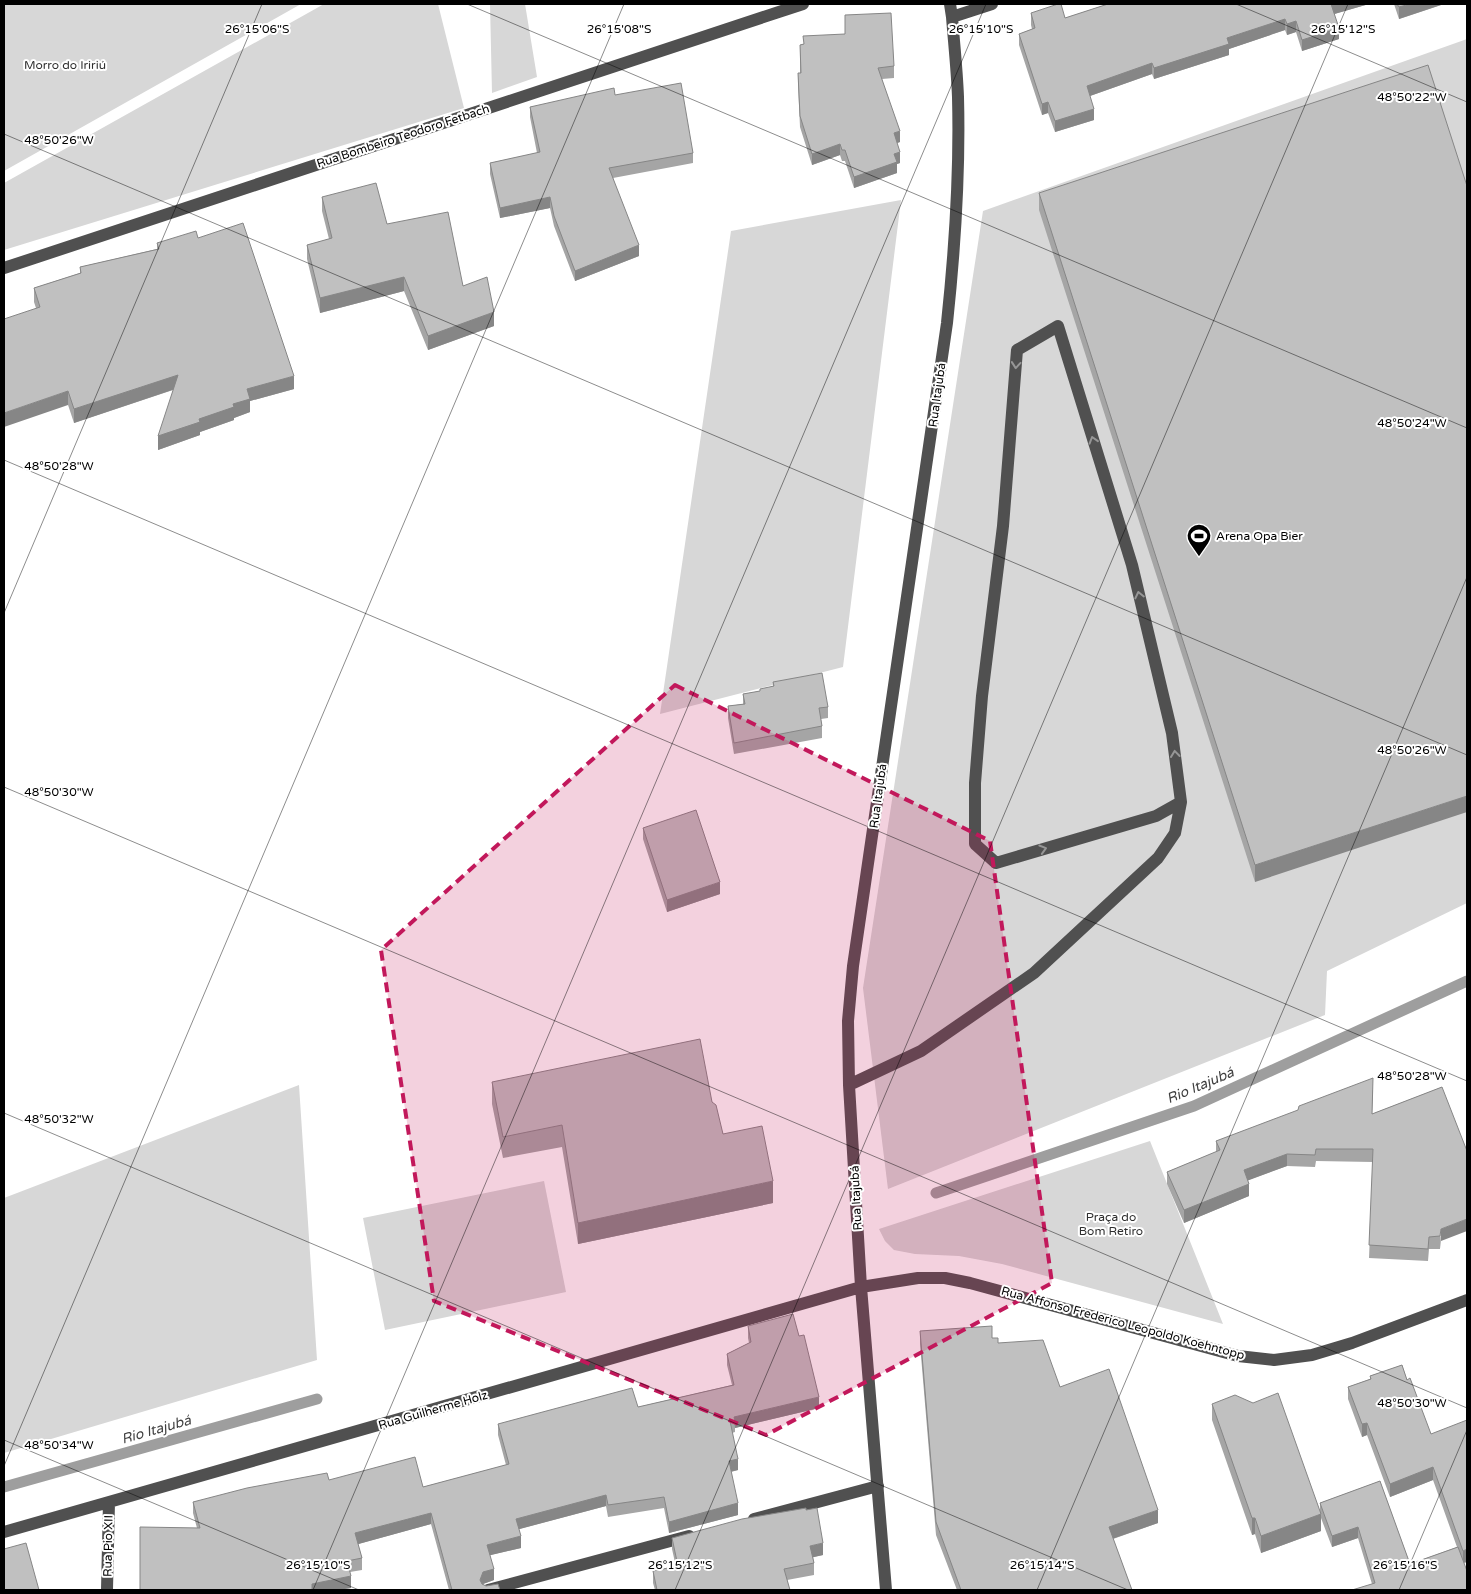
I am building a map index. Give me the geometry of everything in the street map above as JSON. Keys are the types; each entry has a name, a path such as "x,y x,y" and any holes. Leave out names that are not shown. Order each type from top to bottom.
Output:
{"street":[{"name":"Rua Bombeiro Teodoro Fetbach","path":"4,268 803,4"},
{"path":"951,10 992,4"},
{"name":"Rua Itajubá","path":"886,1590 861,1287 849,1084 848,1021 853,966 948,323 958,180 958,97 951,10"},
{"path":"849,1084 921,1051 1034,973 1158,858 1175,833 1181,802 1172,733 1132,565 1058,326 1017,350 1003,526 982,696 975,783 975,844 996,863 1156,816 1181,802"},
{"name":"Rua Affonso Frederico Leopoldo Koehntopp","path":"861,1287 918,1278 945,1278 970,1283 1238,1356 1274,1360 1312,1355 1352,1343 1467,1300"},
{"name":"Rua Guilherme Holz","path":"4,1532 861,1287"},
{"path":"744,1521 878,1486"},
{"name":"Rua Pio XII","path":"107,1590 109,1502"},
{"path":"488,1590 697,1534"}],"highlighted area":[{"path":"675,685 990,841 1052,1283 766,1435 434,1301 381,950"}],"green space":[{"name":"Morro do Iririú","path":"4,4 301,4 4,171"},
{"path":"324,4 438,4 464,108 4,250 4,183"},
{"path":"490,4 525,4 537,77 492,93"},
{"name":"Arena Opa Bier","path":"1467,39 1467,903 1327,971 1325,1015 888,1189 863,988 983,211"},
{"path":"901,200 843,667 660,714 731,231"},
{"path":"299,1085 317,1360 4,1453 4,1198"},
{"name":"Praça do Bom Retiro","path":"1150,1141 1223,1324 1002,1264 959,1256 915,1254 894,1250 885,1241 879,1229"},
{"path":"544,1181 566,1292 385,1330 363,1218"}],"building":[{"path":"1061,4 1065,18 1108,4 1331,4 1339,28 1302,40 1296,21 1287,24 1285,19 1227,38 1229,44 1154,68 1152,63 1087,86 1094,109 1055,121 1048,102 1042,104 1019,34 1035,28 1031,13"},
{"path":"1397,4 1410,4 1399,7"},
{"path":"891,13 894,66 878,68 900,131 894,133 900,152 894,154 897,162 854,177 845,150 842,150 840,144 812,154 800,116 798,73 801,73 800,45 804,44 803,36 845,34 845,15"},
{"path":"1428,65 1467,186 1467,796 1255,865 1039,193"},
{"path":"681,83 693,153 609,168 639,245 575,271 554,216 550,197 500,208 490,163 540,152 530,107 614,88 615,95"},
{"path":"376,183 387,224 448,212 463,286 487,277 494,312 428,336 404,277 320,298 307,245 332,238 322,197"},
{"path":"243,223 294,376 247,389 250,399 233,404 234,407 199,419 200,422 158,436 178,375 74,409 68,391 4,413 4,319 40,307 34,288 81,273 80,267 159,249 157,243 196,231 198,238"},
{"path":"822,673 828,707 819,708 822,726 734,743 728,706 745,704 743,694 774,686 773,682"},
{"path":"696,810 720,882 667,900 643,828"},
{"path":"700,1039 712,1102 716,1105 723,1134 762,1126 773,1181 578,1223 562,1125 503,1137 492,1082"},
{"path":"1373,1078 1372,1114 1442,1087 1467,1151 1467,1219 1441,1229 1440,1236 1429,1237 1428,1249 1369,1245 1373,1149 1316,1149 1315,1155 1287,1154 1244,1170 1249,1184 1184,1210 1167,1172 1220,1150 1216,1141 1298,1110 1299,1106"},
{"path":"793,1314 799,1336 804,1335 819,1397 734,1417 735,1421 730,1421 738,1459 729,1461 738,1503 669,1522 664,1497 608,1505 606,1495 516,1519 521,1536 487,1545 494,1569 483,1572 480,1580 486,1586 498,1584 500,1590 452,1590 431,1513 355,1533 362,1558 347,1561 351,1576 312,1584 312,1590 140,1590 140,1527 200,1528 193,1502 247,1488 327,1473 329,1480 415,1457 423,1487 509,1464 498,1424 632,1388 638,1407 734,1385 727,1354 751,1342 748,1326"},
{"path":"992,1326 992,1338 998,1338 998,1343 1043,1340 1060,1387 1109,1369 1158,1510 1109,1527 1132,1590 961,1590 936,1522 920,1331"},
{"path":"1402,1365 1407,1380 1410,1378 1431,1434 1467,1420 1467,1549 1463,1551 1433,1467 1390,1484 1367,1423 1362,1424 1348,1387 1371,1379 1370,1376"},
{"path":"1278,1393 1321,1514 1261,1536 1255,1518 1252,1518 1212,1404 1235,1395 1253,1403"},
{"path":"1380,1481 1410,1564 1458,1547 1467,1571 1467,1590 1352,1590 1375,1583 1358,1527 1332,1536 1320,1503"},
{"path":"806,1508 806,1510 817,1508 823,1543 810,1546 814,1563 784,1569 790,1590 657,1590 653,1571 678,1566 672,1538 742,1519"},
{"path":"26,1543 39,1590 4,1590 4,1549"}],"waterway":[{"name":"Rio Itajubá","path":"936,1193 1194,1106 1467,981"},
{"name":"Rio Itajubá","path":"4,1487 317,1399"}],"place":[{"name":"Arena Opa Bier","path":"1199,557"}]}
